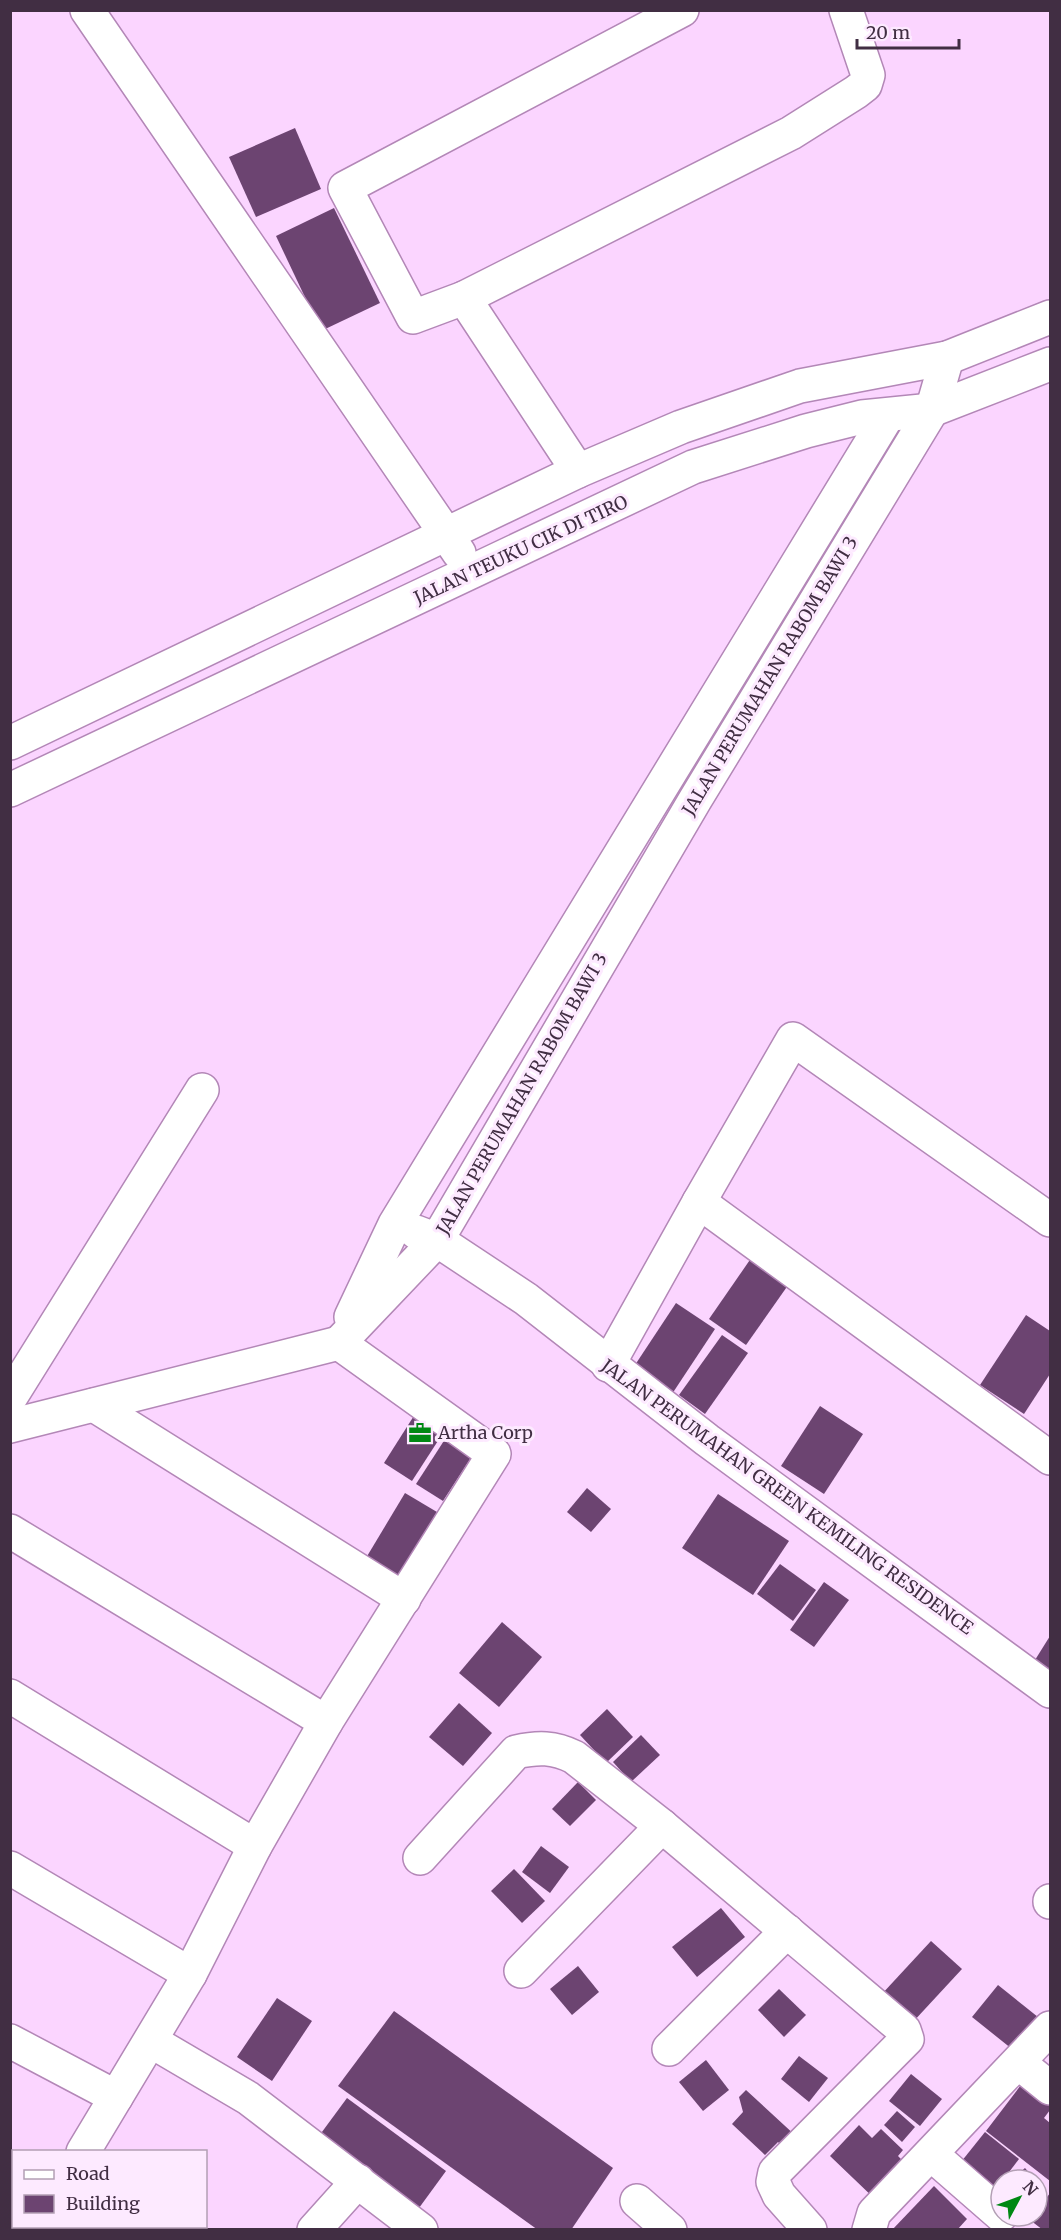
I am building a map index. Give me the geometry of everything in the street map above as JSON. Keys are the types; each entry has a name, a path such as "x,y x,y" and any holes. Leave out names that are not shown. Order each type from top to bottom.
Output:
{"street":[{"path":"87,10 446,536 474,572"},
{"path":"682,10 345,188 413,317 464,298 791,134 856,92 865,85 868,75 846,10"},
{"path":"464,298 578,471"},
{"path":"10,743 578,471 681,428 800,386 947,358 1050,318"},
{"name":"JALAN PERUMAHAN RABOM BAWI 3","path":"339,1343 437,1240 695,800 932,410 947,358"},
{"name":"JALAN TEUKU CIK DI TIRO","path":"10,790 693,467 806,431 862,417 932,410 1050,364"},
{"name":"JALAN PERUMAHAN RABOM BAWI 3","path":"339,1343 395,1224 888,415"},
{"path":"681,428 693,467"},
{"path":"608,1365 793,1039 1050,1220"},
{"path":"10,1398 202,1090"},
{"path":"699,1202 1050,1458"},
{"name":"JALAN PERUMAHAN GREEN KEMILING RESIDENCE","path":"395,1224 437,1240 526,1299 608,1365 1050,1691"},
{"path":"10,1426 339,1343 494,1454 326,1722 255,1846 190,1974 84,2150"},
{"path":"94,1405 404,1599"},
{"path":"10,1531 326,1722"},
{"path":"10,1696 255,1846"},
{"path":"420,1858 516,1752 536,1748 558,1749 574,1757 662,1826 907,2035 907,2039 775,2172 773,2182 779,2195 810,2229"},
{"path":"521,1971 662,1826"},
{"path":"10,1868 190,1974"},
{"path":"669,2049 787,1931"},
{"path":"869,2229 874,2213 1050,2028"},
{"path":"10,2040 116,2097"},
{"path":"151,2041 248,2098 421,2229"},
{"path":"1019,2063 1050,2088"},
{"path":"931,2154 989,2204"},
{"path":"314,2229 358,2181"},
{"path":"638,2201 670,2229"}],"building":[{"path":"295,128 321,189 256,217 229,157"},
{"path":"334,208 380,303 321,331 276,236"},
{"path":"754,1254 791,1281 746,1345 709,1319"},
{"path":"676,1303 715,1329 672,1394 633,1368"},
{"path":"1026,1315 1050,1331 1050,1374 1024,1414 980,1385"},
{"path":"722,1335 748,1353 705,1414 679,1395"},
{"path":"820,1406 863,1434 824,1494 781,1466"},
{"path":"417,1411 445,1430 412,1481 384,1463"},
{"path":"449,1433 476,1450 443,1501 416,1484"},
{"path":"587,1488 611,1509 591,1532 567,1512"},
{"path":"405,1493 437,1512 397,1577 366,1558"},
{"path":"718,1494 789,1541 753,1595 682,1548"},
{"path":"780,1564 816,1590 793,1621 757,1594"},
{"path":"824,1582 849,1600 814,1647 790,1630"},
{"path":"502,1622 542,1657 499,1707 459,1673"},
{"path":"1050,1636 1050,1671 1035,1660"},
{"path":"459,1703 492,1733 463,1766 429,1737"},
{"path":"607,1709 633,1737 606,1763 580,1735"},
{"path":"641,1735 660,1755 631,1782 613,1762"},
{"path":"578,1782 596,1800 570,1826 552,1809"},
{"path":"541,1846 569,1867 550,1893 522,1872"},
{"path":"514,1869 545,1901 522,1923 491,1891"},
{"path":"721,1908 745,1937 697,1977 672,1947"},
{"path":"931,1941 962,1969 912,2023 881,1995"},
{"path":"578,1966 599,1992 572,2015 550,1989"},
{"path":"998,1985 1043,2021 1017,2053 972,2017"},
{"path":"779,1989 806,2015 784,2037 758,2010"},
{"path":"277,1998 312,2021 272,2081 237,2057"},
{"path":"394,2011 613,2168 571,2230 538,2230 338,2086"},
{"path":"799,2056 828,2078 809,2102 781,2079"},
{"path":"706,2060 729,2090 703,2111 679,2082"},
{"path":"911,2074 942,2099 920,2126 889,2101"},
{"path":"1024,2081 1050,2102 1050,2110 1044,2118 1050,2123 1050,2181 1049,2168 1033,2168 986,2131"},
{"path":"746,2090 797,2137 786,2150 778,2142 765,2155 732,2124 743,2112 739,2097"},
{"path":"347,2098 446,2171 419,2208 319,2136"},
{"path":"897,2111 915,2127 902,2142 884,2125"},
{"path":"859,2125 872,2138 881,2129 903,2150 898,2156 909,2167 877,2201 830,2156"},
{"path":"985,2132 1019,2159 1012,2168 989,2168 989,2194 957,2167"},
{"path":"10,2148 13,2150 12,2229"},
{"path":"934,2186 967,2219 957,2230 892,2230"},
{"path":"1049,2194 1050,2230 1043,2230 1040,2228 1049,2228"}],"place":[{"name":"Artha Corp","path":"420,1433"}]}
